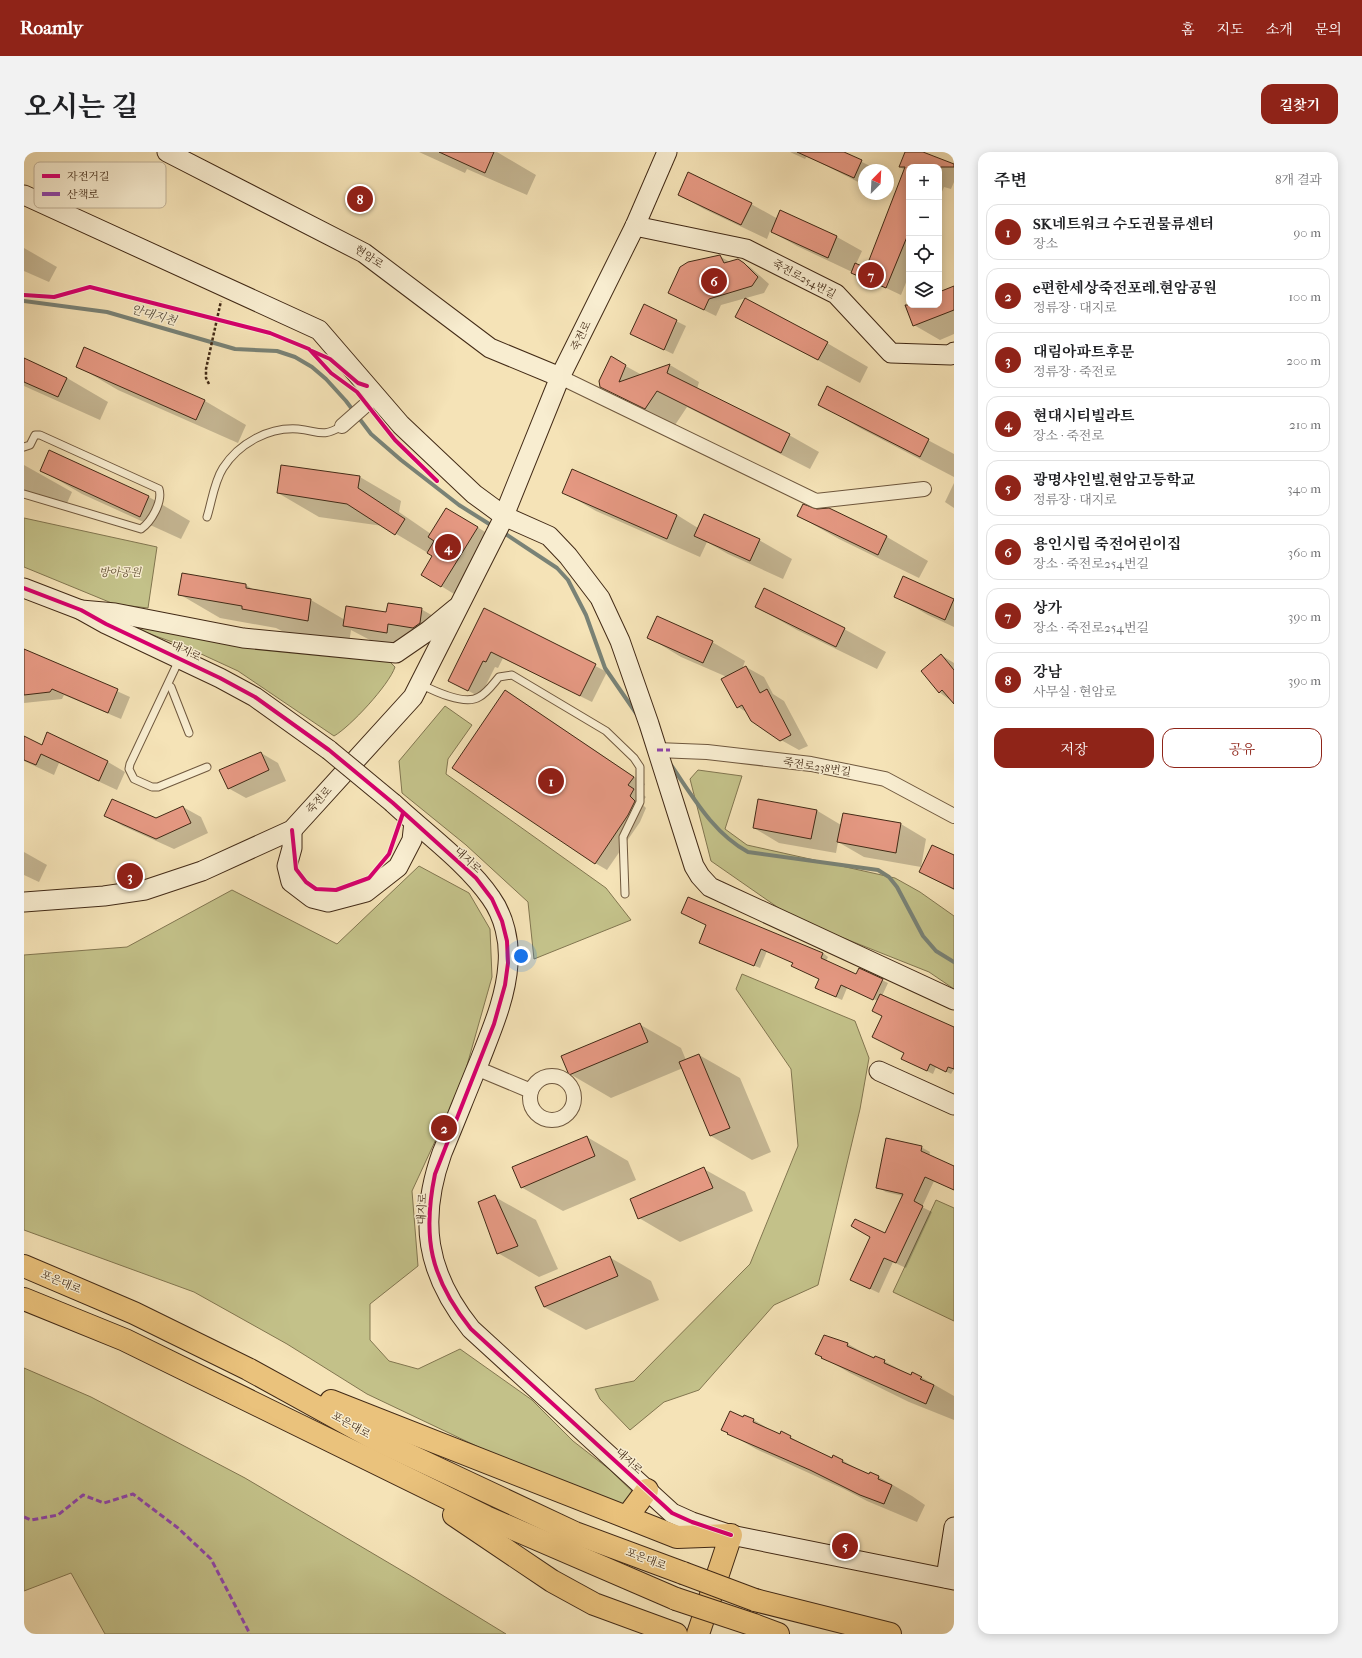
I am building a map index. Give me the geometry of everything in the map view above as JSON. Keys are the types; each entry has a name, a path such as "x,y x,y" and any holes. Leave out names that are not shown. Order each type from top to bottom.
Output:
{"highway":[{"name":"포은대로","path":"24,1266 134,1313 248,1369 377,1440 575,1533 755,1600 890,1634"},
{"name":"포은대로","path":"24,1299 125,1340 486,1517 676,1599 778,1634"},
{"path":"248,1369 677,1537 731,1535 722,1567 698,1634"},
{"path":"270,1411 468,1523 552,1581 594,1604 676,1634"},
{"path":"627,1517 647,1490"}],"street":[{"name":"현암로","path":"167,152 364,253 490,348 560,377"},
{"name":"죽전로","path":"24,902 104,896 145,890 202,871 292,830 413,697 462,603 500,525 560,377 634,226 668,152"},
{"path":"24,194 34,199"},
{"path":"54,208 319,330 401,425 474,494 500,525 549,536 568,556 600,598 620,641 649,724 662,750 694,866 710,887 954,1000"},
{"name":"죽전로254번길","path":"634,226 746,249 836,294 891,353 951,355 954,352"},
{"path":"560,377 816,500 924,489"},
{"path":"342,426 376,396"},
{"name":"대지로","path":"24,588 81,610 106,624 180,658 255,697 329,750 393,804 476,878 492,899 502,921 507,941 508,963 505,985 494,1024 435,1174 430,1198 429,1221 435,1268 444,1290 455,1309 471,1329 672,1513 692,1522 731,1535 950,1579"},
{"path":"81,610 115,614 243,638 396,653 428,631 462,603"},
{"name":"죽전로238번길","path":"662,750 707,752 811,764 885,779 954,816"},
{"path":"292,830 292,848 287,866 291,882 312,898 328,902 366,892 398,867 412,840 414,822"},
{"path":"476,1068 531,1091"},
{"path":"879,1071 954,1105"},
{"path":"561,1072 569,1084 574,1096 571,1109 561,1118 547,1119 535,1112 530,1098 531,1091 539,1080 561,1072"},
{"path":"950,1579 954,1527"}],"lane":[{"path":"207,517 222,469 229,460 250,442 276,430 298,429 326,434 342,426"},
{"path":"24,447 30,445 35,435 40,435 160,489 161,496 148,524 141,529 24,494"},
{"path":"180,658 168,685 164,689 130,764 130,774 134,779 148,785 158,787 206,767"},
{"path":"420,684 463,700 471,700 485,693 499,677 512,675 606,731 634,758 640,767 640,802 623,837 625,894"},
{"path":"168,685 171,687 189,733"}],"path":[{"path":"209,384 206,378 206,370 223,295"},
{"path":"211,318 225,321"}],"green space":[{"name":"방아공원","path":"24,518 157,547 148,608 114,604 24,567"},
{"path":"130,624 388,660 395,667 385,684 368,705 359,715 334,736 238,671 186,647 131,627"},
{"path":"445,706 472,725 448,759 446,774 606,888 631,920 534,959 528,902 466,845 402,793 399,761"},
{"path":"698,770 742,776 725,829 747,845 895,878 920,892 954,916 954,989 929,972 793,918 711,861 690,779"},
{"path":"419,866 469,893 490,929 492,977 462,1083 412,1191 418,1266 370,1304 370,1340 389,1361 418,1369 460,1349 532,1400 573,1441 609,1469 636,1495 627,1506 510,1462 367,1394 287,1344 194,1292 24,1230 24,955 127,947 232,890 337,944"},
{"path":"742,974 855,1021 869,1058 860,1109 818,1285 774,1305 699,1390 664,1402 630,1430 600,1399 595,1389 634,1381 750,1264 798,1146 791,1069 736,989"},
{"path":"936,1200 954,1208 954,1321 893,1292"},
{"path":"24,1368 91,1397 245,1478 506,1634 105,1634 71,1573 24,1591"}],"building":[{"path":"439,152 494,152 485,173"},
{"path":"797,152 844,152 862,160 860,164 858,164 858,169 854,178"},
{"path":"905,152 923,152 954,164 954,167 942,167 942,164 906,164 906,239 886,288 851,273 855,263 866,268 892,200 894,200 894,195 905,167 899,167"},
{"path":"688,172 752,203 741,225 678,195"},
{"path":"780,210 837,236 828,258 771,232"},
{"path":"720,255 724,263 738,259 744,263 758,277 752,286 709,299 704,310 668,293 680,267 688,262"},
{"path":"954,286 954,310 913,326 906,308 942,308 942,291"},
{"path":"745,298 828,342 818,360 735,317"},
{"path":"644,304 677,320 664,350 630,334"},
{"path":"84,347 205,400 196,420 76,367"},
{"path":"611,356 626,365 619,382 670,364 667,373 790,434 781,453 657,391 645,409 600,387 599,381"},
{"path":"24,358 67,378 58,397 24,382"},
{"path":"827,386 929,439 920,457 818,405"},
{"path":"49,450 149,496 140,517 40,471"},
{"path":"281,465 360,476 358,488 405,519 395,535 347,504 277,493"},
{"path":"572,469 677,515 667,539 562,493"},
{"path":"803,504 817,509 829,508 887,536 878,555 797,516"},
{"path":"446,508 478,527 441,587 421,575 432,556 427,553 434,541 428,537"},
{"path":"704,514 760,539 750,561 694,536"},
{"path":"182,573 246,584 246,588 311,599 308,621 242,609 242,606 178,595"},
{"path":"903,576 954,599 945,620 894,597"},
{"path":"764,588 845,628 836,647 755,607"},
{"path":"388,603 422,608 420,623 413,628 388,624 387,633 343,626 346,606 386,612"},
{"path":"484,608 596,664 580,696 491,652 486,662 483,661 468,691 448,681"},
{"path":"657,616 713,641 703,663 647,638"},
{"path":"24,649 118,689 108,713 52,689 50,692 24,695"},
{"path":"941,654 954,670 954,704 942,690 939,693 921,671"},
{"path":"746,666 760,693 767,689 791,735 780,741 751,721 742,705 737,708 721,679"},
{"path":"505,690 634,777 628,785 634,789 630,796 635,801 628,815 595,864 452,768"},
{"path":"47,732 108,761 99,781 41,754 36,765 24,760 24,736 42,745"},
{"path":"261,752 269,770 228,789 219,770"},
{"path":"112,799 156,818 183,806 191,823 156,839 104,816"},
{"path":"758,799 817,810 811,839 753,828"},
{"path":"843,813 901,823 896,853 837,842"},
{"path":"932,845 954,855 954,889 919,872"},
{"path":"688,897 823,953 821,958 856,974 859,968 883,979 873,1000 841,985 836,997 815,988 819,979 791,966 793,963 761,949 754,966 699,943 706,925 681,913"},
{"path":"880,994 954,1027 954,1069 948,1067 946,1072 930,1064 927,1071 901,1059 904,1053 872,1037 882,1016 872,1011"},
{"path":"640,1023 648,1042 569,1075 561,1056"},
{"path":"699,1054 730,1128 710,1136 679,1062"},
{"path":"587,1136 595,1156 521,1188 512,1167"},
{"path":"886,1138 922,1146 921,1151 954,1166 954,1190 925,1177 914,1201 923,1206 896,1263 884,1258 870,1289 850,1280 870,1237 851,1226 855,1219 885,1233 903,1194 876,1188"},
{"path":"704,1167 713,1188 638,1219 630,1199"},
{"path":"495,1195 518,1246 497,1254 478,1202"},
{"path":"610,1256 618,1276 544,1307 535,1287"},
{"path":"824,1335 848,1343 847,1346 874,1358 875,1356 885,1360 884,1363 911,1375 912,1372 922,1377 920,1379 934,1385 926,1404 815,1354"},
{"path":"730,1411 743,1417 744,1415 754,1419 753,1422 780,1434 781,1431 791,1436 790,1438 832,1458 833,1455 843,1460 842,1462 869,1474 870,1472 879,1476 878,1479 892,1485 884,1504 860,1495 810,1470 727,1434 728,1433 721,1430"}],"waterway":[{"name":"안대지천","path":"24,301 107,312 235,349 277,351 295,357 312,367 326,379 346,401 371,434 401,460 459,505 494,527"},
{"path":"501,531 557,568 568,580 586,615 605,668 638,716"},
{"path":"671,765 696,802 714,825 724,835 748,852 878,870 889,877 897,887 923,936 936,951 954,962"}],"marked path":[{"path":"657,750 670,750"},
{"path":"24,1517 31,1520 58,1515 83,1495 104,1503 133,1494 178,1528 211,1559 250,1634"}],"cycle path":[{"path":"24,295 54,297 90,287 270,333 309,349 331,373 357,392 395,440 437,481"},
{"path":"312,351 330,359 358,383 367,386"},
{"path":"24,588 81,610 106,624 220,678 255,697 329,750 393,803 476,878 492,899 502,921 507,941 508,963 505,985 494,1024 435,1174 429,1218 433,1256 438,1274 446,1292 471,1329 672,1513 692,1522 731,1535"},
{"path":"292,830 296,869 306,882 316,889 336,890 369,878 389,854 403,813"}],"place":[{"name":"강남","path":"360,199"},
{"name":"상가","path":"871,275"},
{"name":"용인시립 죽전어린이집","path":"714,281"},
{"name":"현대시티빌라트","path":"448,547"},
{"name":"SK네트워크 수도권물류센터","path":"551,781"},
{"name":"대림아파트후문","path":"130,876"},
{"name":"e편한세상죽전포레.현암공원","path":"444,1128"},
{"name":"광명샤인빌.현암고등학교","path":"845,1546"}]}
